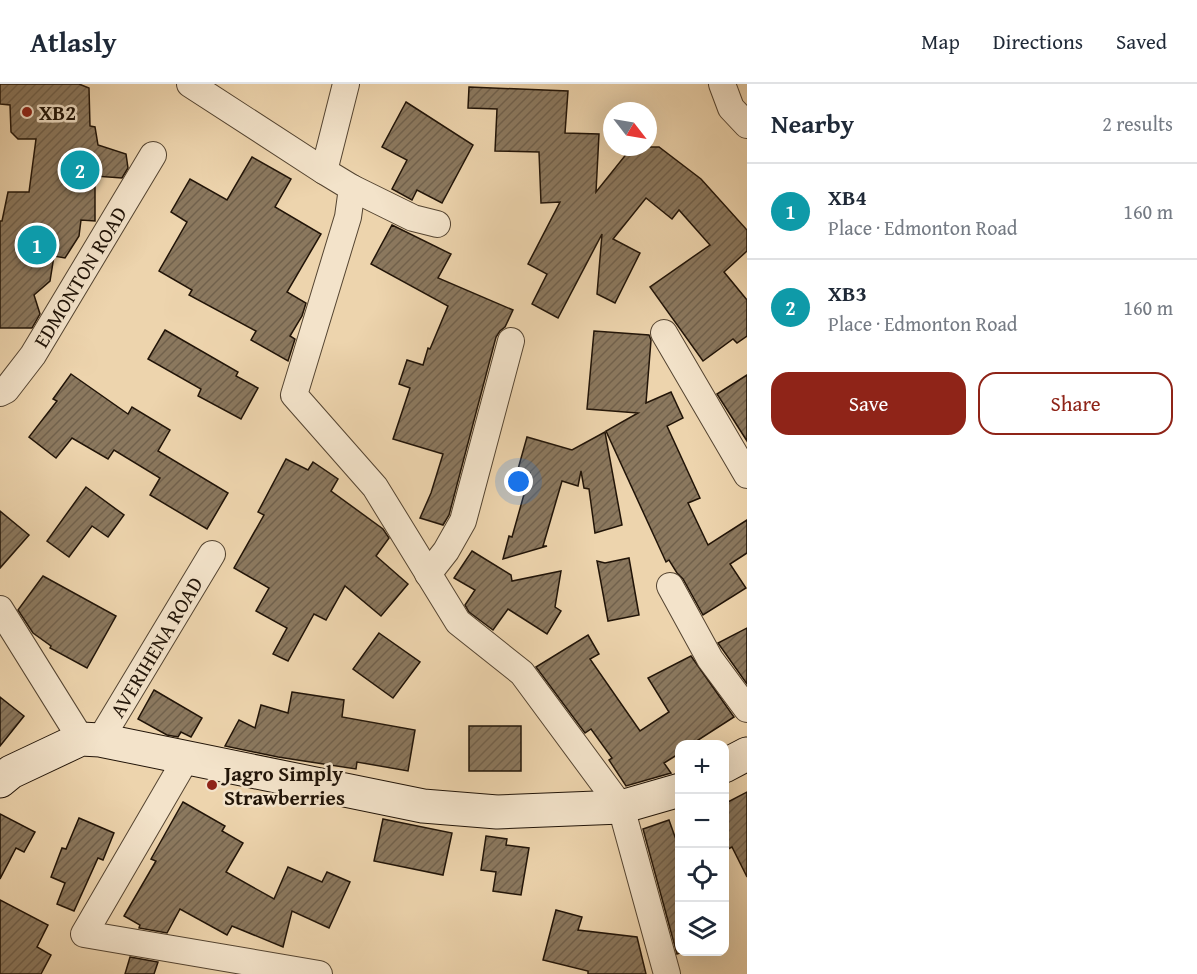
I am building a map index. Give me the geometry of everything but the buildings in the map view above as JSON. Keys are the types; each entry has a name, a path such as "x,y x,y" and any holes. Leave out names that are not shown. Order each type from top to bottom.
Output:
{"main road":[{"path":"0,782 11,772 91,739 423,806 497,812 621,807 675,791"},
{"path":"729,763 747,754"}],"street":[{"path":"190,84 352,188 413,218 437,224"},
{"path":"324,171 346,84"},
{"path":"722,84 731,108 747,125"},
{"name":"EDMONTON ROAD","path":"0,393 6,390 33,355 153,155"},
{"path":"352,188 348,216 294,394 375,487 458,621 522,674 621,807 668,974"},
{"path":"664,333 747,475"},
{"path":"428,574 446,551 463,521 511,341"},
{"name":"AVERIHENA ROAD","path":"91,739 212,554"},
{"path":"670,586 710,659 747,710"},
{"path":"0,609 91,739"},
{"path":"187,757 84,934 319,974"}],"place":[{"name":"XB2","path":"27,112"},
{"name":"XB3","path":"80,170"},
{"name":"XB4","path":"37,245"},
{"name":"Jagro Simply Strawberries","path":"212,785"}]}
